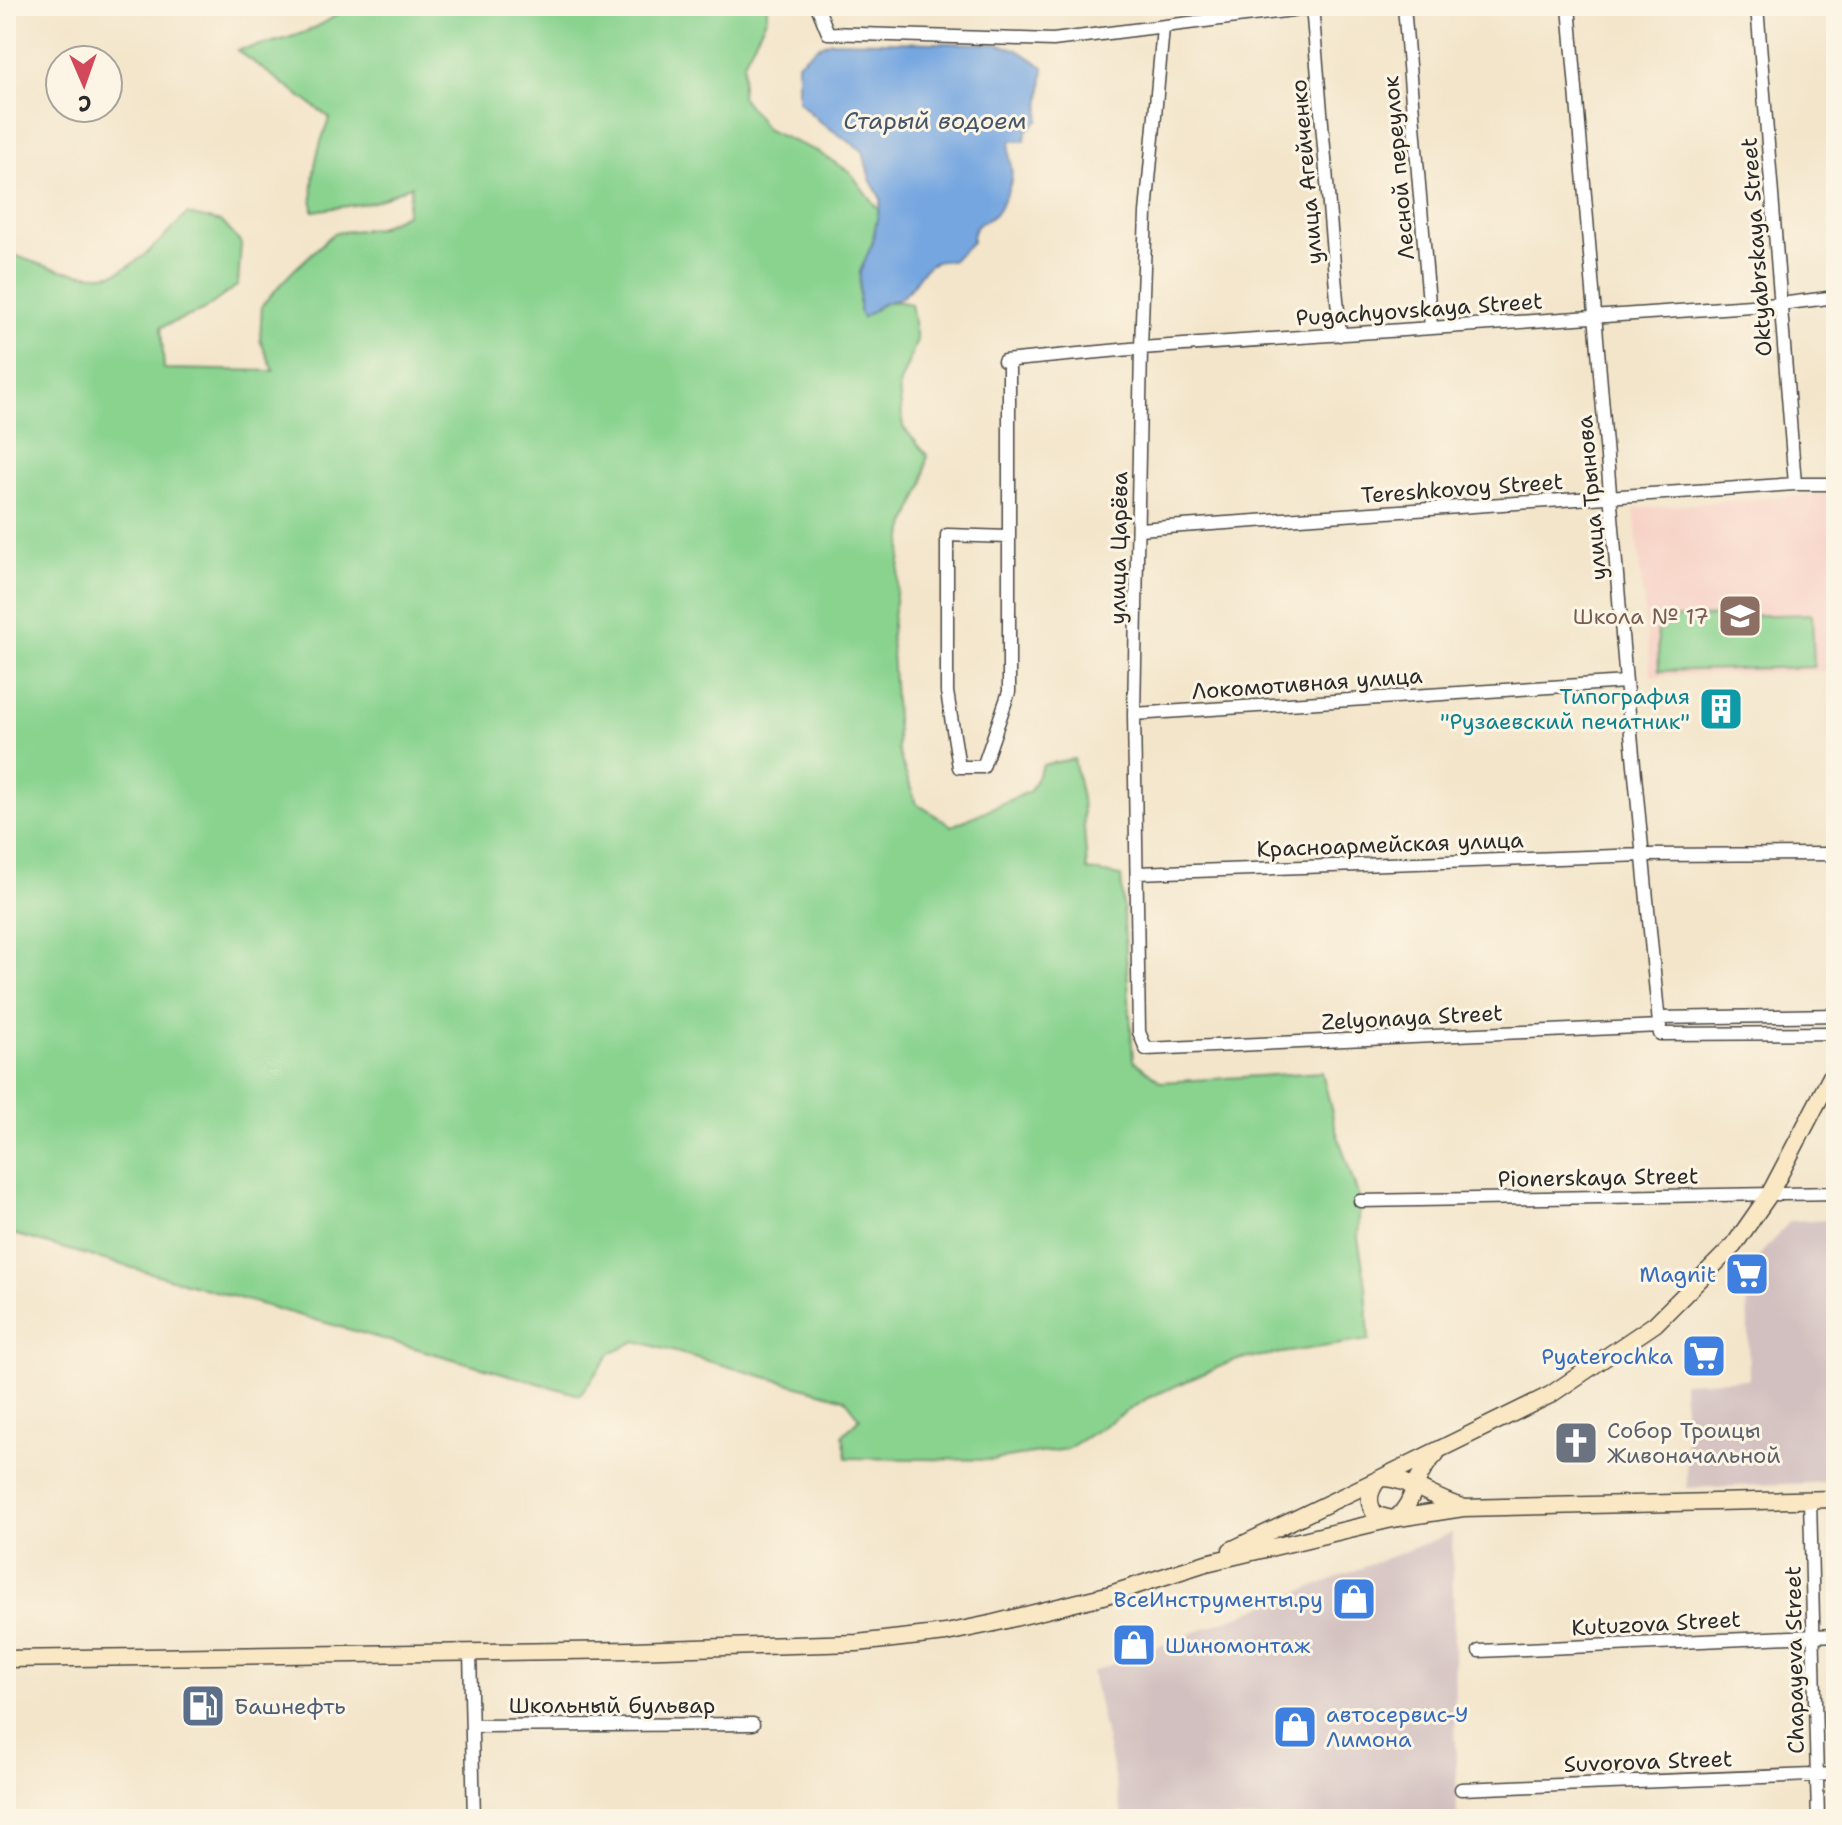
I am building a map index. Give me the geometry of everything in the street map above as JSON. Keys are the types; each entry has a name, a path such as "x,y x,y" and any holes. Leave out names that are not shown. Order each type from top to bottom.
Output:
{"main road":[{"path":"1206,1563 1550,1395 1655,1324 1734,1245 1769,1195 1836,1067"},
{"path":"1379,1479 1371,1489 1369,1504 1376,1515 1394,1518 1404,1512 1408,1491 1426,1464 1443,1448"},
{"path":"1379,1479 1397,1480 1408,1491 1463,1508"},
{"path":"6,1659 803,1646 902,1638 961,1630 1057,1608 1206,1563 1394,1518 1463,1508 1836,1499"}],"street":[{"path":"817,6 828,33 1053,40 1316,6"},
{"name":"улица Агейченко","path":"1316,6 1340,335"},
{"name":"Лесной переулок","path":"1404,6 1431,327"},
{"name":"улица Трынова","path":"1569,6 1626,682 1660,1026"},
{"name":"Oktyabrskaya Street","path":"1757,6 1795,484"},
{"name":"улица Царёва","path":"1163,28 1146,213 1134,714 1139,1032 1146,1049 1167,1049"},
{"name":"Pugachyovskaya Street","path":"1009,537 1006,362 1141,348 1780,304 1836,297"},
{"name":"Tereshkovoy Street","path":"1139,529 1795,484 1836,484"},
{"path":"947,535 1009,537 1009,692 983,767 959,767 947,692 947,535"},
{"name":"Локомотивная улица","path":"1134,714 1626,682"},
{"name":"Красноармейская улица","path":"1137,873 1644,855 1836,854"},
{"name":"Zelyonaya Street","path":"1167,1049 1836,1015"},
{"name":"Zelyonaya Street","path":"1660,1026 1836,1033"},
{"name":"Pionerskaya Street","path":"1360,1201 1836,1193"},
{"name":"Chapayeva Street","path":"1810,1500 1818,1819"},
{"name":"Kutuzova Street","path":"1479,1651 1836,1635"},
{"path":"470,1652 474,1819"},
{"name":"Школьный бульвар","path":"473,1726 753,1724"},
{"name":"Suvorova Street","path":"1461,1789 1836,1774"}],"shaded area":[{"name":"Школа № 17","path":"1830,493 1836,561 1836,671 1651,676 1634,509"},
{"path":"1836,1219 1836,1482 1687,1488 1683,1382 1749,1379 1747,1293 1759,1292 1757,1258 1790,1221"},
{"path":"1452,1533 1457,1819 1123,1819 1092,1672"}],"green space":[{"path":"347,6 466,6 483,11 545,15 562,6 767,6 767,17 744,62 741,96 767,130 816,151 850,172 879,211 872,244 860,272 859,310 875,310 892,302 911,304 917,340 899,386 903,427 927,455 923,484 904,530 891,634 898,751 916,803 952,826 1030,791 1043,765 1074,759 1082,799 1087,870 1121,876 1133,1060 1161,1082 1322,1072 1336,1130 1360,1201 1358,1238 1366,1285 1369,1340 1235,1360 1148,1398 1067,1449 993,1460 847,1458 843,1435 860,1418 845,1399 636,1341 611,1353 580,1395 6,1232 6,250 30,261 63,270 110,274 139,259 187,214 222,222 241,243 238,285 202,311 161,327 164,369 274,371 260,340 262,305 334,233 378,228 406,214 412,185 374,202 313,211 316,163 330,118 237,50 310,30"},
{"path":"1812,614 1814,667 1659,671 1657,618"}],"water":[{"name":"Старый водоем","path":"831,41 996,44 1016,49 1044,67 1039,120 1026,131 1025,141 1011,141 1011,180 995,215 978,225 972,242 952,261 941,261 927,267 903,296 882,304 863,318 859,311 860,272 872,244 881,199 870,179 863,151 819,121 798,101 798,63 817,47"}],"place":[{"name":"Школа № 17","path":"1740,616"},
{"name":"Типография \"Рузаевский печатник\"","path":"1721,709"},
{"name":"Magnit","path":"1747,1274"},
{"name":"Pyaterochka","path":"1704,1356"},
{"name":"Собор Троицы Живоначальной","path":"1576,1443"},
{"name":"ВсеИнструменты.ру","path":"1354,1599"},
{"name":"Шиномонтаж","path":"1134,1645"},
{"name":"Башнефть","path":"203,1706"},
{"name":"автосервис-У Лимона","path":"1295,1727"}]}
